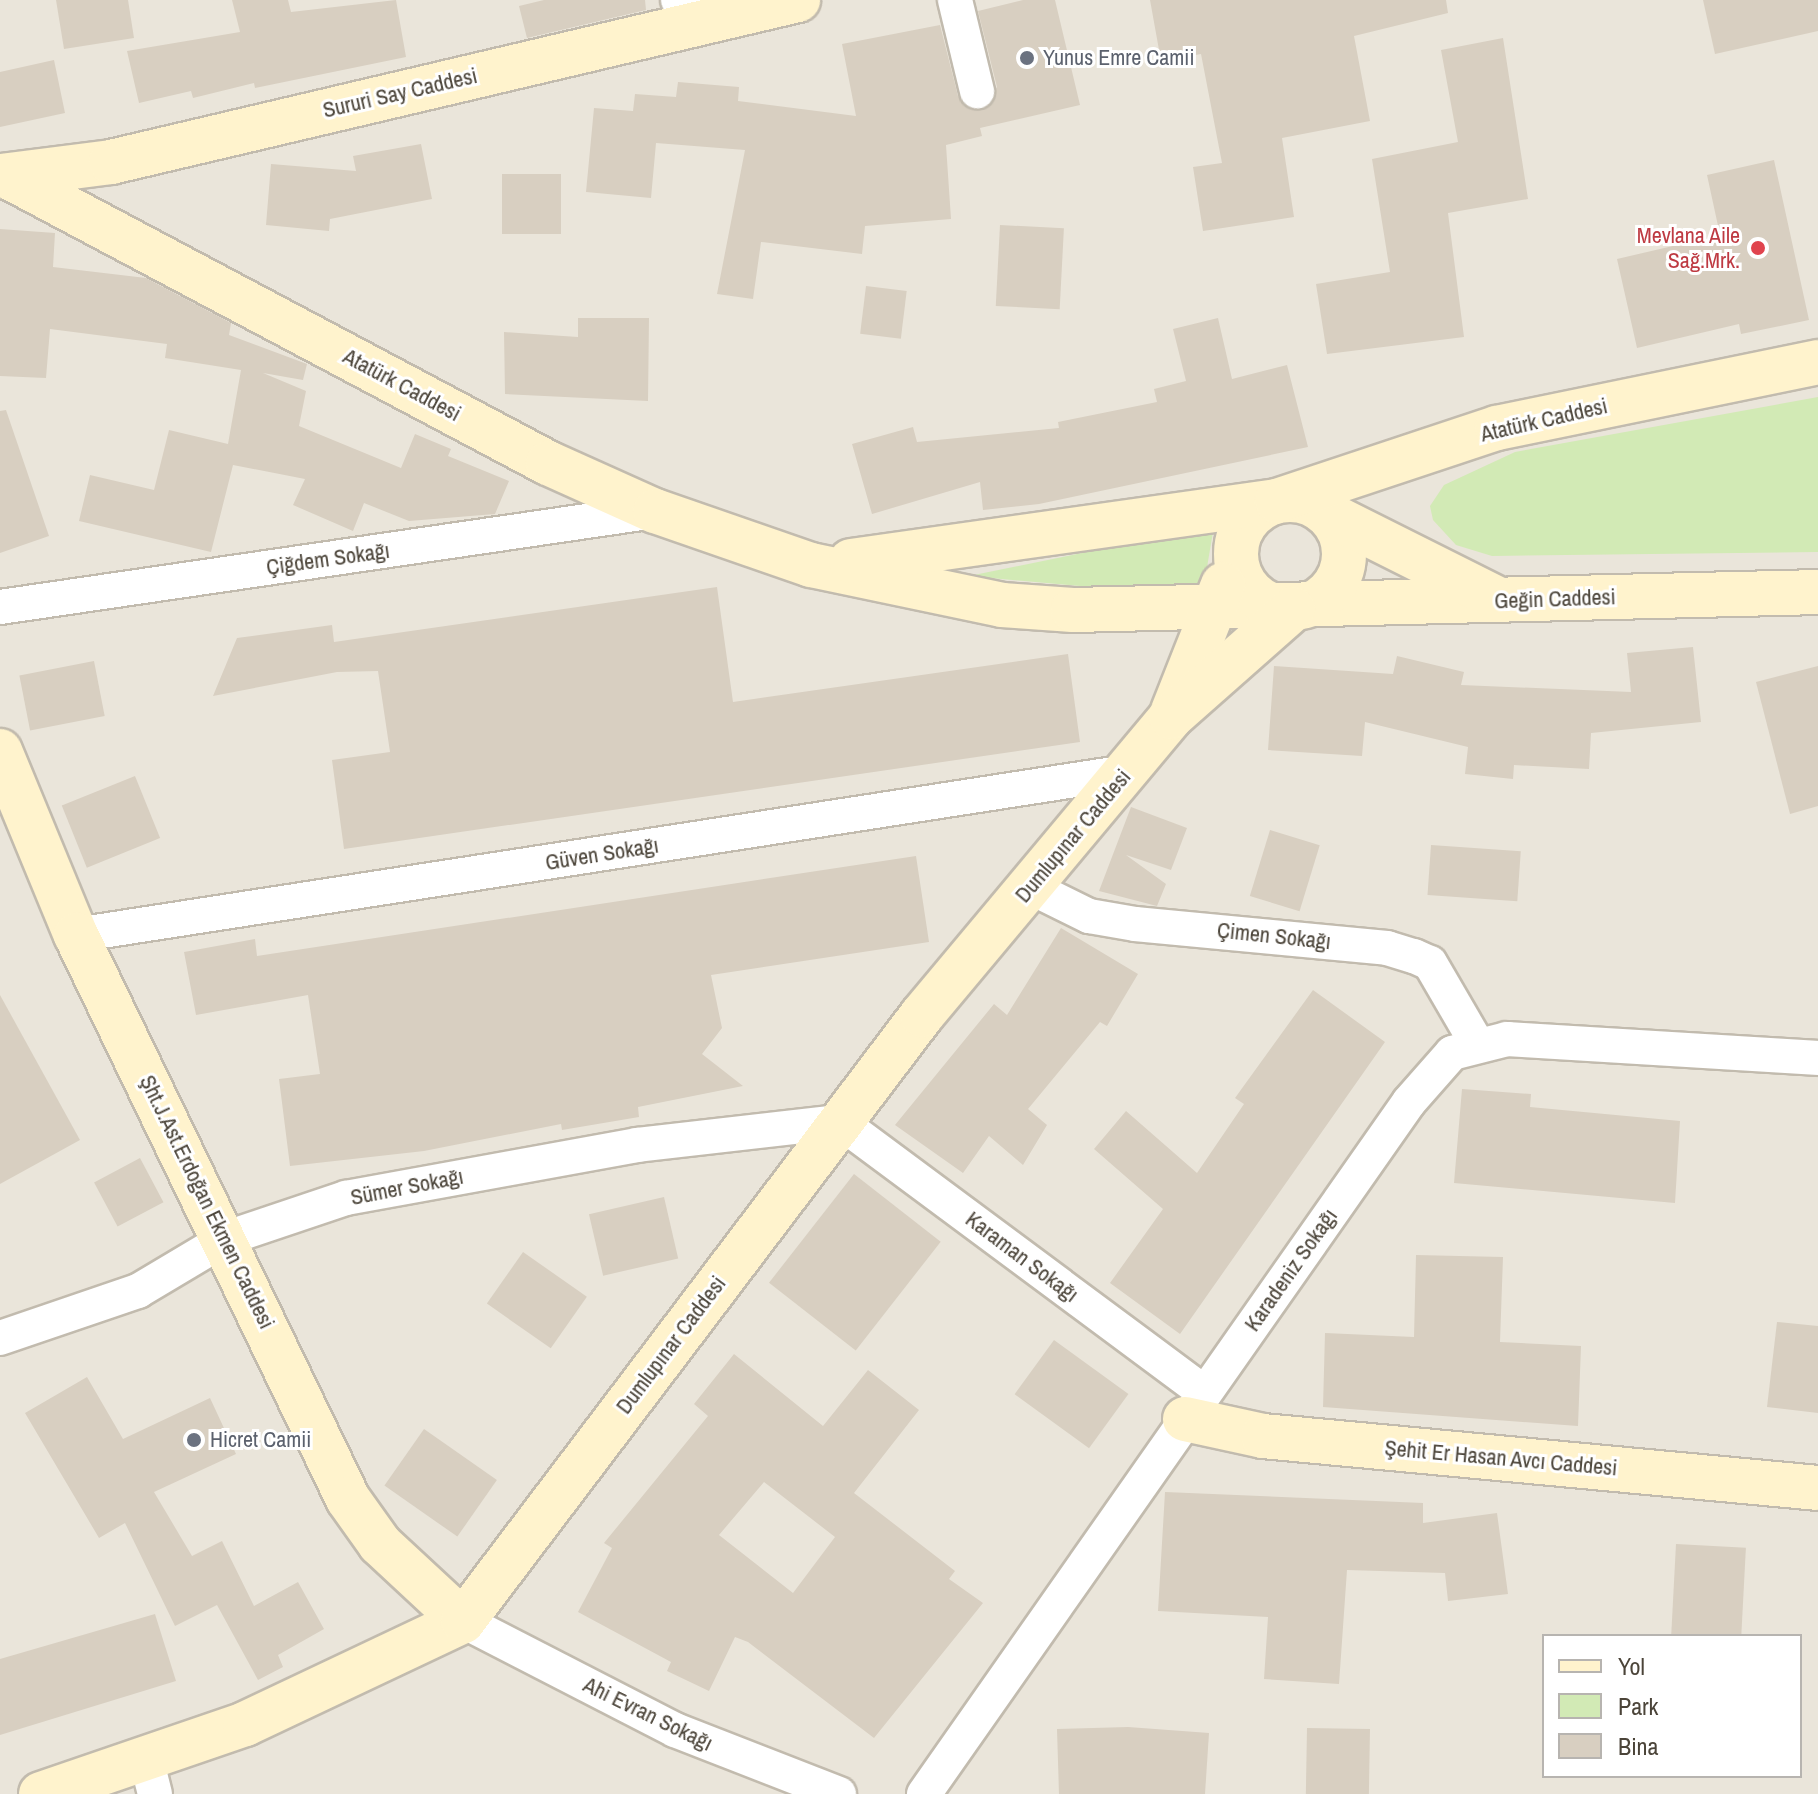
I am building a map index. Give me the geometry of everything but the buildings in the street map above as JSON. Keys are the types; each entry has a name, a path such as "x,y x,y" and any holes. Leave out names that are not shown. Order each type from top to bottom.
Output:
{"street":[{"name":"Sururi Say Caddesi","path":"4,176 111,162 691,10 798,0"},
{"path":"955,0 977,91"},
{"name":"Atatürk Caddesi","path":"4,176 548,463 655,511 811,565 1002,605 1293,609 1325,595 1344,564 1344,546 1328,514 1312,504 1277,501 1249,520 1236,552"},
{"name":"Atatürk Caddesi","path":"811,565 951,551 1277,501 1497,428 1818,362"},
{"name":"Çiğdem Sokağı","path":"0,607 655,511"},
{"path":"1328,514 1501,601"},
{"path":"1236,552 1246,584 1258,597 1293,609"},
{"name":"Dumlupınar Caddesi","path":"1171,717 1236,552"},
{"name":"Geğin Caddesi","path":"1293,609 1818,592"},
{"name":"Dumlupınar Caddesi","path":"41,1794 151,1776 245,1724 463,1621 840,1122 1030,887 1171,717 1293,609"},
{"name":"Şht.J.Ast.Erdoğan Ekmen Caddesi","path":"0,751 76,935 227,1238 348,1499 380,1544 463,1621"},
{"name":"Güven Sokağı","path":"76,935 1127,772"},
{"name":"Çimen Sokağı","path":"1030,887 1089,916 1135,924 1387,948 1414,956 1430,963 1476,1042"},
{"path":"1476,1042 1544,1040 1818,1058"},
{"name":"Karadeniz Sokağı","path":"924,1794 1409,1102 1452,1053 1476,1042"},
{"name":"Sümer Sokağı","path":"0,1338 138,1291 227,1238 346,1198 566,1156 840,1122"},
{"name":"Karaman Sokağı","path":"840,1122 1195,1406"},
{"name":"Şehit Er Hasan Avcı Caddesi","path":"1195,1406 1263,1436 1818,1488"},
{"name":"Ahi Evran Sokağı","path":"463,1621 675,1730 839,1794"}],"shaded area":[{"path":"0,0 1818,0 1818,1794 0,1794"}],"green space":[{"path":"1818,397 1818,552 1492,556 1456,545 1433,520 1430,506 1444,485 1515,452"},
{"path":"1214,526 1202,597 969,576"}],"place":[{"name":"Yunus Emre Camii","path":"1027,58"},
{"name":"Mevlana Aile Sağ.Mrk.","path":"1758,248"},
{"name":"Hicret Camii","path":"194,1440"}]}
